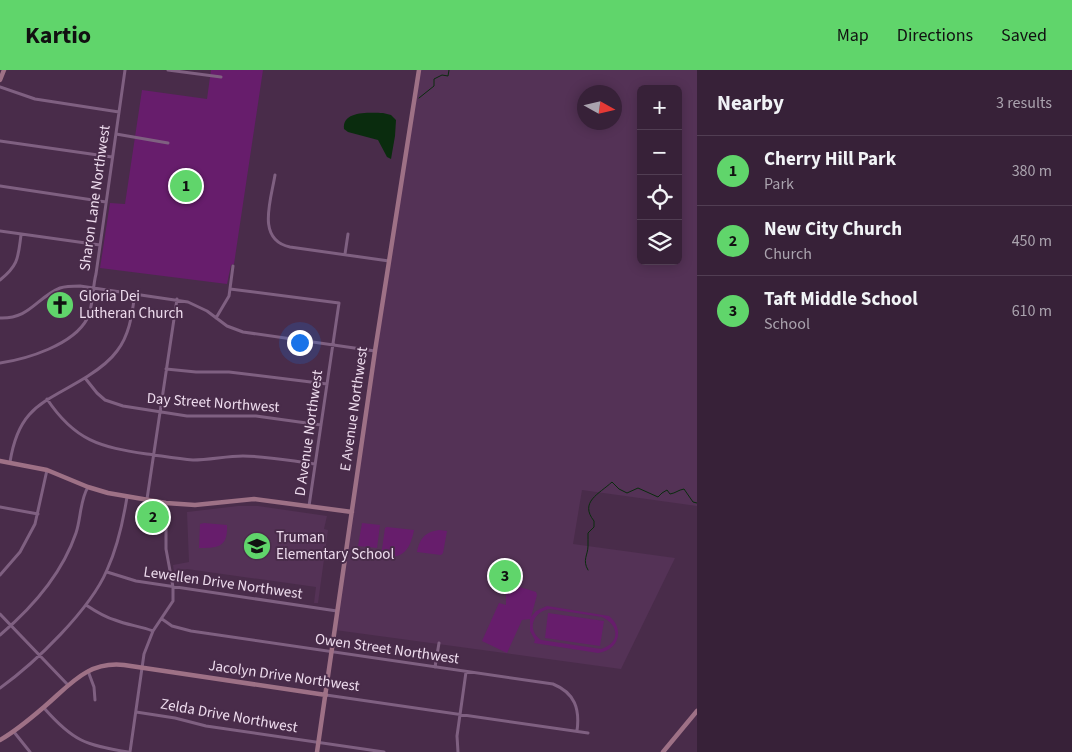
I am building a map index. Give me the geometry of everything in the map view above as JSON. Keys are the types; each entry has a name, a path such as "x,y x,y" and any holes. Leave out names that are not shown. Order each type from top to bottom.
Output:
{"street":[{"path":"0,80 4,70"},
{"name":"Sharon Lane Northwest","path":"0,363 12,362 36,355 70,337 80,329 86,320 91,307 94,288 125,70"},
{"path":"168,70 221,77"},
{"name":"E Avenue Northwest","path":"317,752 419,70"},
{"path":"0,87 35,99 119,112"},
{"path":"116,134 168,143"},
{"path":"0,141 112,157"},
{"path":"275,175 268,226 273,238 284,246 389,261"},
{"path":"0,186 106,202"},
{"path":"0,232 100,245"},
{"path":"0,280 14,267 18,259 21,234"},
{"path":"345,254 348,234"},
{"path":"216,318 226,302 233,266"},
{"path":"0,318 23,314 55,291 62,288 80,286 188,302 200,307 227,326 243,332 376,350"},
{"name":"D Avenue Northwest","path":"230,289 339,304 309,506"},
{"path":"10,462 13,446 22,423 36,407 103,367 118,350 126,337 131,323 135,293"},
{"path":"147,500 177,299"},
{"path":"166,369 196,372 230,372 327,384"},
{"name":"Day Street Northwest","path":"85,378 105,400 123,406 187,416 256,416 321,425"},
{"path":"47,399 69,426 90,440 116,449 192,460 258,456 315,464"},
{"path":"0,461 48,470 88,487 108,493 147,500 194,505 254,499 352,512"},
{"path":"0,575 20,552 28,538 38,514 48,470"},
{"path":"0,635 36,600 63,563 79,525 88,487"},
{"path":"0,688 38,656 86,605 107,572 122,526 127,497"},
{"path":"44,708 62,728 80,741 98,747 129,752 144,654 153,631 173,602 173,587 166,550 166,502"},
{"path":"0,507 38,514"},
{"name":"Lewellen Drive Northwest","path":"107,572 128,580 338,611"},
{"path":"86,605 106,617 153,631"},
{"path":"0,614 68,686"},
{"name":"Owen Street Northwest","path":"162,619 172,626 191,631 553,684 561,688 572,698 576,705 578,714 577,731"},
{"path":"435,667 439,642"},
{"name":"Jacolyn Drive Northwest","path":"0,740 14,732 88,671 98,666 113,664 588,733"},
{"path":"88,671 94,687 95,700"},
{"path":"458,752 457,743 466,672"},
{"path":"663,752 697,711"},
{"name":"Zelda Drive Northwest","path":"136,712 175,718 206,726 384,752"},
{"path":"14,732 30,752"}],"shaded area":[{"path":"211,70 263,70 234,264 231,265 227,284 100,268 110,203 125,204 142,90 207,99"},
{"path":"419,70 697,70 697,506 582,490 573,544 675,558 621,669 335,630"},
{"path":"365,113 391,115 396,120 391,159 387,157 378,140 348,132 344,129 348,118 352,116"},
{"name":"Truman Elementary School","path":"238,506 258,506 327,516 324,529 328,530 318,603 314,603 316,587 187,569 174,572 173,565 189,562 187,512"},
{"path":"362,523 380,525 377,548 358,546"},
{"path":"200,524 227,525 226,538 220,545 211,548 199,548"},
{"path":"385,528 414,530 407,549 400,555 394,557 381,556"},
{"path":"439,530 447,531 441,555 417,552 424,536"},
{"path":"510,584 536,592 537,595 531,617 536,611 547,606 609,616 617,627 618,633 615,643 611,648 598,653 534,643 535,640 530,631 530,619 522,620 507,653 482,641 499,603 506,605 506,593","holes":["550,609 602,617 612,625 615,629 615,634 612,643 601,649 541,640 536,636 533,626 539,613"]},
{"path":"548,613 604,621 600,646 545,638"}],"waterway":[{"path":"419,98 434,86 434,79 442,75 448,76 449,70"},
{"path":"588,570 585,560 588,549 588,533 594,527 594,521 589,509 590,503 592,499 612,482 619,489 627,493 638,488 658,497 667,490 670,494 684,489 693,502 697,503"}],"place":[{"name":"Cherry Hill Park","path":"186,186"},
{"name":"Gloria Dei Lutheran Church","path":"60,305"},
{"name":"New City Church","path":"153,517"},
{"name":"Truman Elementary School","path":"257,546"},
{"name":"Taft Middle School","path":"505,576"}]}
